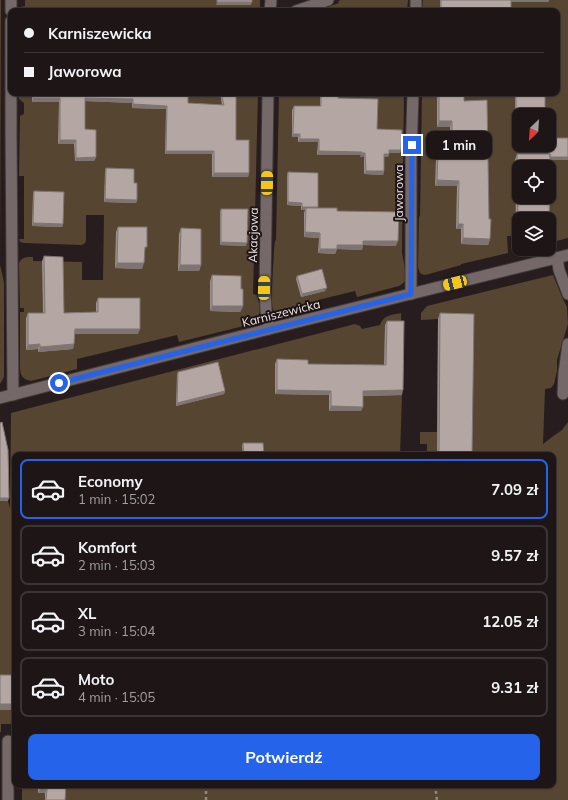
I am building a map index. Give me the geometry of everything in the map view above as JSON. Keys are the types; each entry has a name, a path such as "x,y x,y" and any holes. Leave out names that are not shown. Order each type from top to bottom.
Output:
{"street":[{"path":"305,8 328,0"},
{"path":"11,96 13,395"},
{"name":"Akacjowa","path":"268,96 264,288 266,311 270,330"},
{"name":"Jaworowa","path":"411,294 411,166 413,96"},
{"path":"563,257 559,270 568,294"},
{"name":"Karniszewicka","path":"0,398 563,257"},
{"path":"563,394 568,344"},
{"path":"8,741 8,800"}],"path":[{"path":"206,788 206,800"},
{"path":"435,788 437,800"}],"shaded area":[{"path":"0,0 1,0 0,265"},
{"path":"25,0 260,0 260,8 20,8 25,6"},
{"path":"408,0 407,8 325,8 339,3 338,1"},
{"path":"423,0 568,0 568,238 556,241 556,212 512,212 512,236 507,236 508,253 461,264 424,275 420,273 418,267 422,96 560,96 560,8 422,8"},
{"path":"19,96 258,96 253,294 257,295 259,303 260,311 258,318 252,324 179,342 177,335 77,359 77,369 31,381 23,377 20,369 20,312 24,312 24,308 20,308 20,261 26,257 33,257 33,261 82,262 82,280 103,280 104,215 86,215 86,240 82,245 20,242 19,239 24,239 24,176 19,176 20,116 24,114 24,103 19,99"},
{"path":"279,96 404,96 402,253 406,280 399,286 357,297 355,291 318,300 319,306 281,315 275,312 272,305 274,249 276,240"},
{"path":"0,265 4,282 4,377 0,384"},
{"path":"553,275 567,307 568,324 557,360 557,371 554,384 551,388 545,389 543,444 562,430 568,422 568,800 22,800 22,788 556,788 556,452 427,452 427,444 420,444 420,432 437,432 438,319 421,320 421,313 427,306"},
{"path":"401,313 402,395 400,452 12,452 12,724 1,724 0,732 0,464 10,508 11,413 355,324 360,326 362,329 380,325 383,319 391,315"}],"building":[{"path":"217,0 252,0 252,2 217,2"},
{"path":"441,0 511,0 511,8 441,8"},
{"path":"33,96 188,96 188,103 224,105 222,96 236,96 236,140 249,140 249,173 214,173 214,151 166,151 167,106 133,104 133,99 85,98 85,129 96,130 96,157 76,158 76,140 60,140 60,98 33,98"},
{"path":"321,96 378,99 377,129 402,130 401,150 389,150 389,154 384,154 384,171 366,171 365,153 362,152 319,151 319,139 300,139 300,134 293,134 294,106 321,106"},
{"path":"439,96 464,96 464,101 487,100 489,219 491,219 490,239 463,238 463,224 458,224 459,181 437,180 438,152 452,152 452,121 439,121"},
{"path":"516,96 545,96 545,108 516,108"},
{"path":"556,138 568,138 568,157 550,157 549,152 556,152"},
{"path":"517,154 550,154 550,160 517,160"},
{"path":"106,168 134,169 134,183 137,183 137,200 105,199"},
{"path":"288,172 318,173 318,207 302,207 302,203 288,202"},
{"path":"34,191 64,192 63,224 33,223"},
{"path":"518,204 549,204 549,212 518,212"},
{"path":"306,208 337,208 337,211 399,212 398,241 363,241 363,245 337,245 337,249 320,249 320,233 305,232"},
{"path":"221,209 248,209 247,243 221,242"},
{"path":"118,227 147,227 147,247 145,247 144,263 117,263"},
{"path":"181,228 201,229 201,265 180,265"},
{"path":"44,256 63,257 64,313 98,312 98,298 140,298 140,329 75,329 74,344 40,347 40,344 28,345 28,313 45,313"},
{"path":"322,269 327,288 302,294 297,276"},
{"path":"212,275 241,276 243,306 212,306"},
{"path":"440,313 474,314 472,452 439,452"},
{"path":"387,321 404,321 403,390 363,391 363,407 331,406 331,391 277,390 277,359 308,360 308,364 386,365"},
{"path":"218,362 225,391 177,403 178,372"},
{"path":"2,422 8,450 9,498 0,498 0,423"},
{"path":"243,443 263,443 264,452 244,452"},
{"path":"0,675 12,675 12,704 0,704"},
{"path":"66,788 65,800 46,800 47,789 40,789"}],"route":[{"path":"59,383 411,294 412,145"}]}
